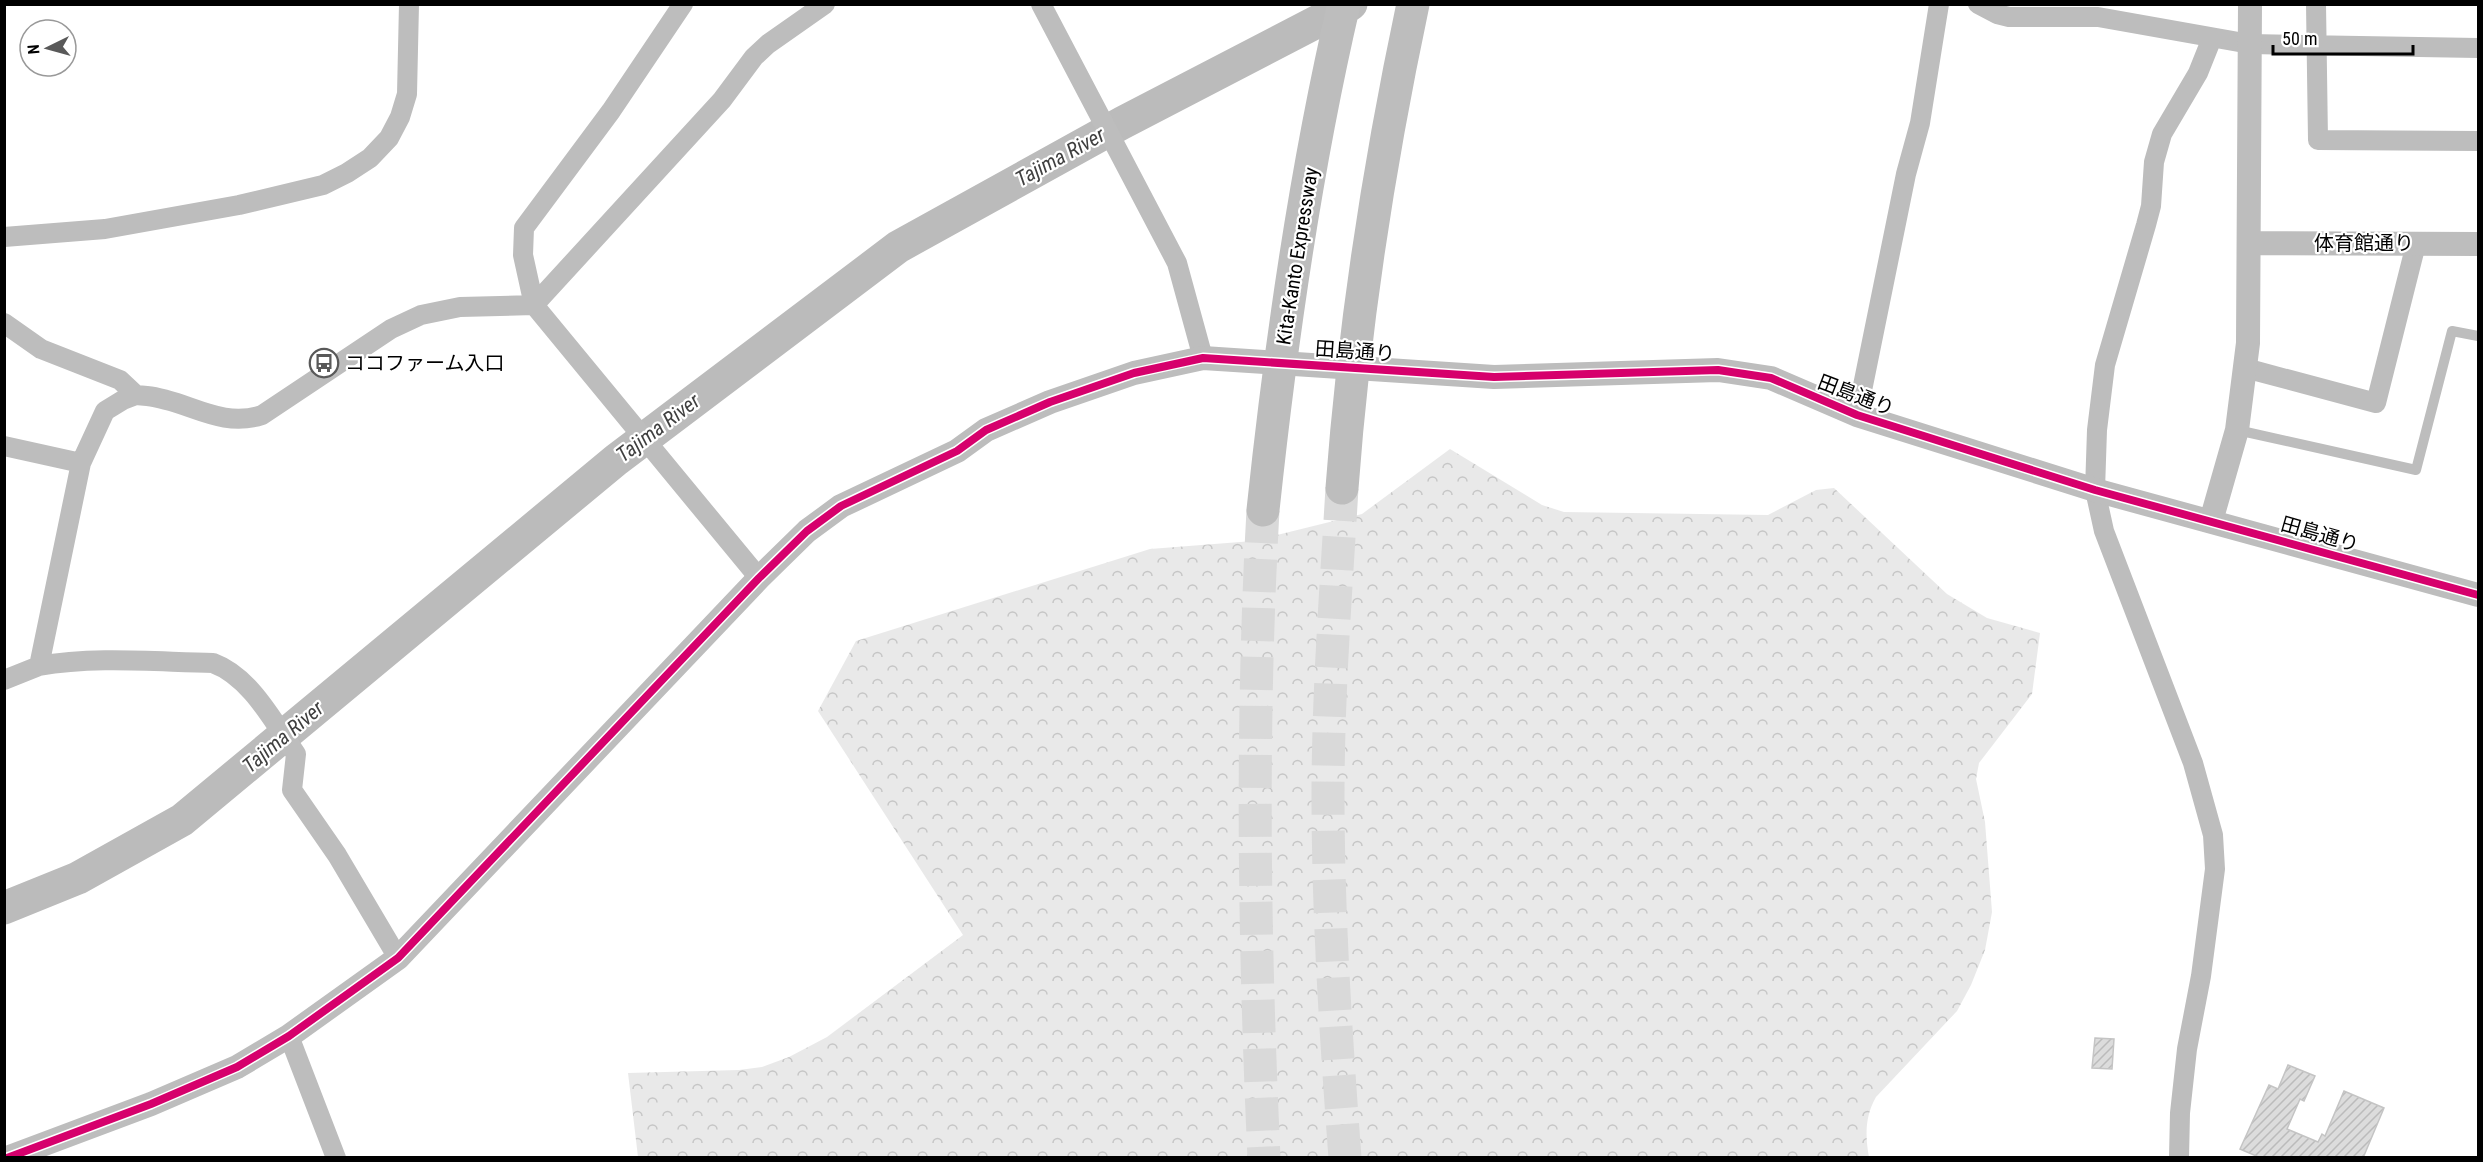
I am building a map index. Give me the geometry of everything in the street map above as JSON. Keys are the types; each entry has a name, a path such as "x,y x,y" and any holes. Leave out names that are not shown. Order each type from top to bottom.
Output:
{"highway":[{"name":"Kita-Kanto Expressway","path":"1263,510 1274,408 1309,175 1344,4"},
{"path":"1342,488 1347,410 1381,173 1413,4"}],"street":[{"path":"4,237 105,229 239,205 323,185 347,173 370,158 389,138 400,117 407,94 409,4"},
{"path":"683,4 611,111 525,228 523,255 534,305 759,578"},
{"path":"39,666 81,463 105,411 123,400 136,396 155,397 235,420 249,419 272,409 391,329 421,315 460,307 534,305 722,100 754,57 768,44 825,4"},
{"path":"1041,4 1177,263 1203,358"},
{"path":"1857,415 1906,174 1920,123 1939,4"},
{"path":"1978,4 1997,14 2009,17 2098,17 2250,44 2317,47 2478,48"},
{"path":"2211,521 2237,430 2246,368 2250,243 2250,4"},
{"path":"2316,4 2318,140 2478,141"},
{"path":"2179,1158 2180,1113 2187,1049 2201,976 2215,869 2213,835 2193,763 2104,531 2095,490 2097,430 2105,365 2144,236 2151,206 2154,162 2162,134 2198,73 2212,38"},
{"name":"体育館通り","path":"2250,243 2478,244"},
{"path":"2246,368 2376,403 2416,244"},
{"path":"4,323 40,349 120,380 136,396"},
{"name":"田島通り","path":"7,1158 151,1104 237,1067 289,1036 398,958 759,578 807,531 841,506 957,451 986,430 1050,402 1168,364 1203,358 1494,377 1718,370 1771,378 1857,415 2095,490 2478,595"},
{"path":"4,446 81,463"},
{"path":"4,680 39,666 58,663 107,661 213,663 225,668 250,690 296,754 292,790 337,855 398,958"},
{"path":"289,1036 336,1158"}],"lane":[{"path":"2237,430 2416,470 2452,332 2478,336"}],"green space":[{"path":"1450,449 1542,505 1564,512 1768,515 1816,490 1834,488 1947,594 1987,618 2040,633 2032,694 1979,763 1976,779 1985,822 1992,912 1985,950 1971,985 1957,1011 1872,1104 1867,1126 1869,1157 638,1157 628,1073 739,1070 762,1067 789,1057 827,1037 963,935 818,711 856,641 1150,549 1253,541 1362,514"}],"building":[{"path":"2095,1038 2114,1039 2112,1069 2092,1068"},
{"path":"2288,1065 2315,1076 2304,1101 2300,1099 2287,1129 2318,1142 2322,1134 2325,1136 2344,1091 2384,1108 2363,1158 2261,1158 2240,1149 2269,1085 2278,1089"}],"waterway":[{"name":"Tajima River","path":"4,908 78,878 182,820 616,460 898,247 1122,123 1351,4"}],"tunnel":[{"path":"1342,488 1331,680 1328,795 1333,977 1345,1158"},
{"path":"1263,510 1259,591 1255,834 1264,1158"}],"cycle path":[{"path":"7,1158 151,1104 237,1067 289,1036 398,958 759,578 807,531 841,506 957,451 986,430 1050,402 1134,373 1203,358 1494,377 1718,370 1771,378 1857,415 2095,490 2478,595"}],"place":[{"name":"ココファーム入口","path":"324,363"}]}
